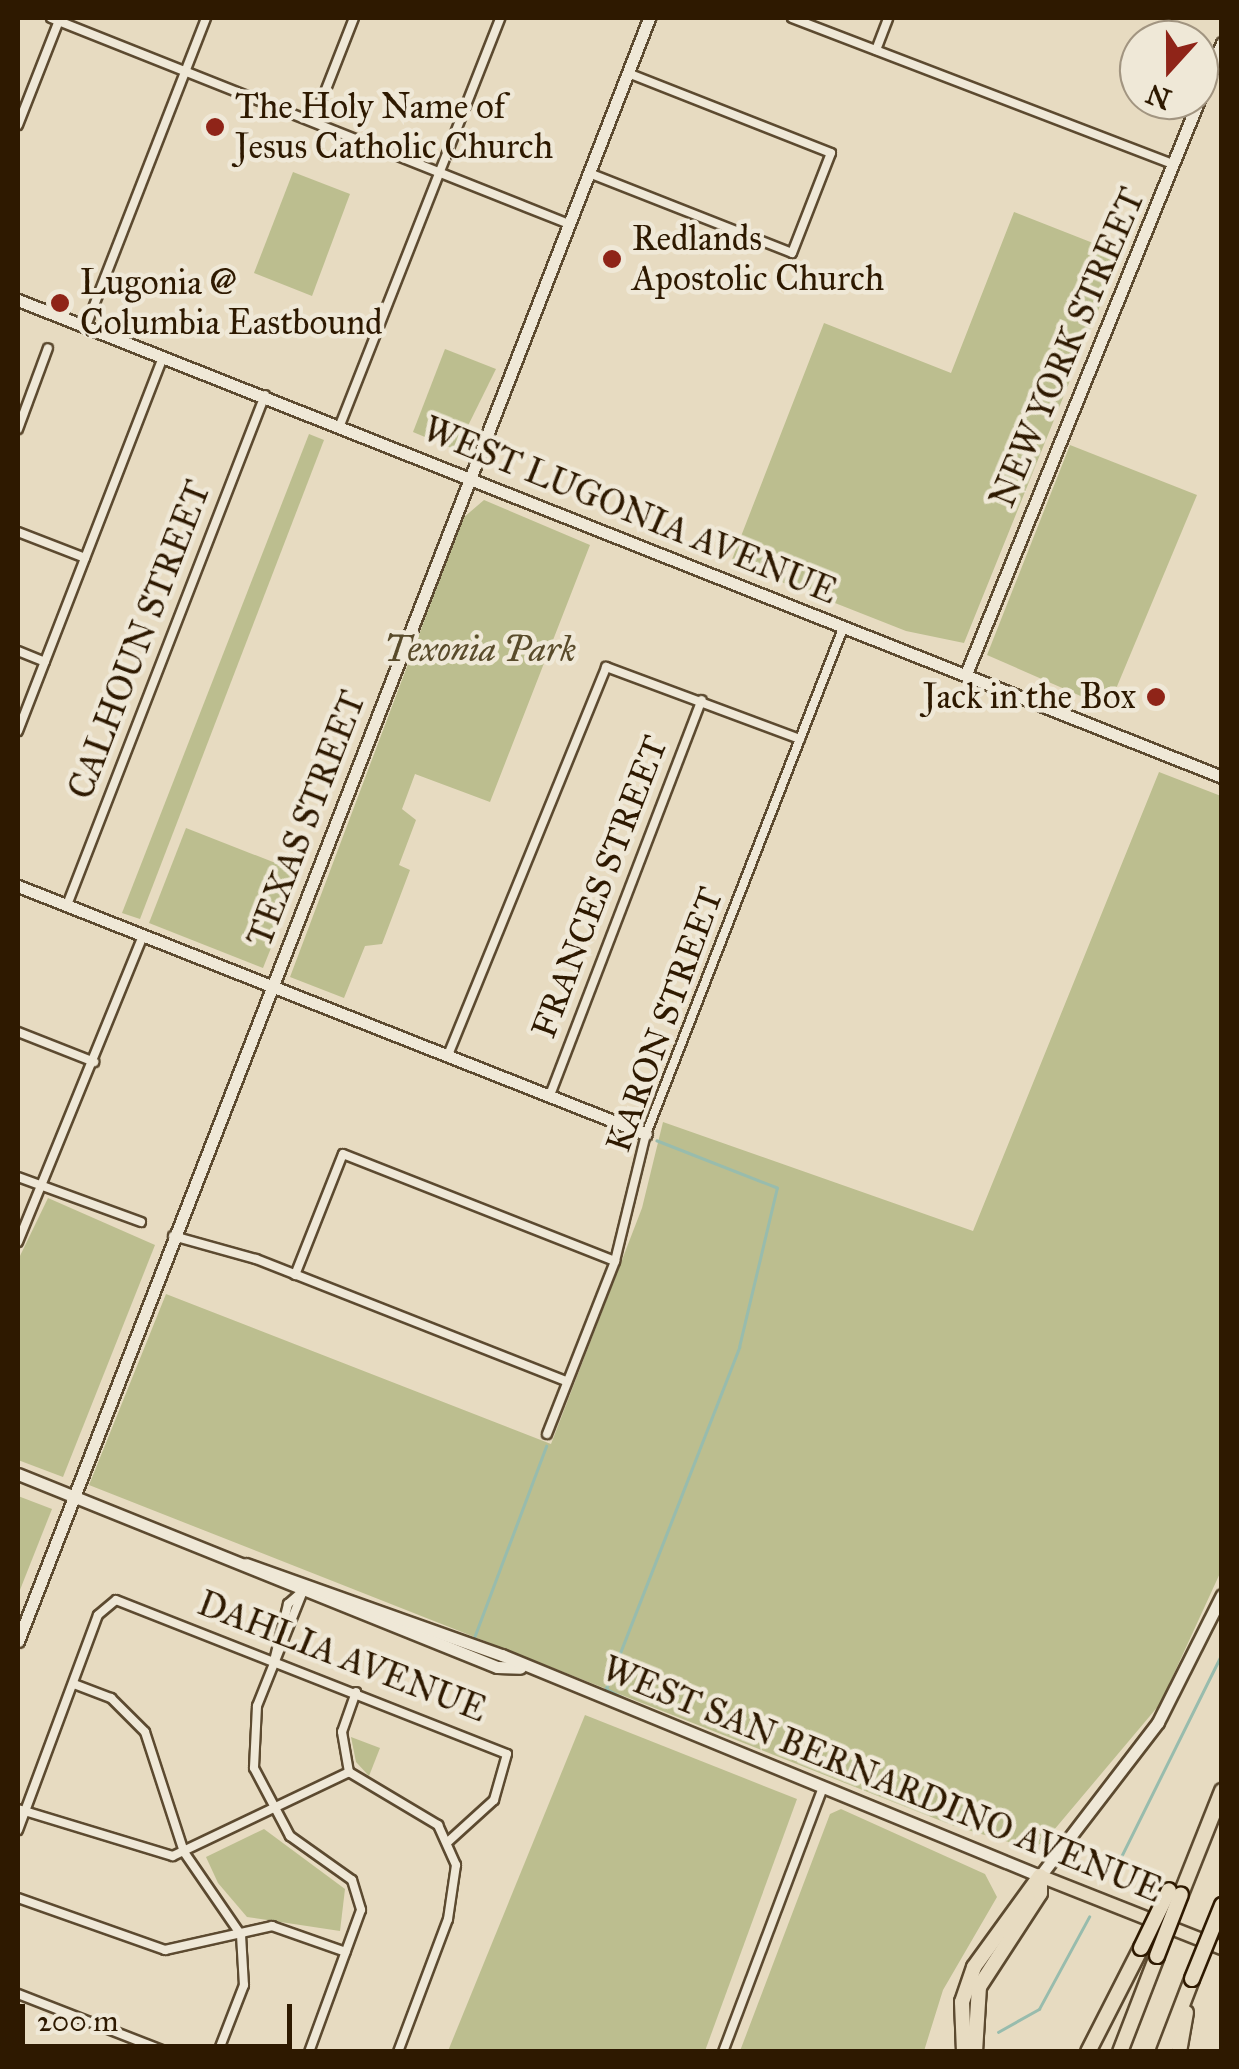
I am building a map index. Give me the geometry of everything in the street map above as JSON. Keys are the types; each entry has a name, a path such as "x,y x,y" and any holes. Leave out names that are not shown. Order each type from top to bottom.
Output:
{"highway":[{"path":"1088,2052 1141,1948 1197,1854 1222,1792"},
{"path":"964,2052 962,2002 974,1968 1040,1876"},
{"path":"975,2052 979,1987 1040,1893 1040,1876"},
{"path":"1120,2052 1157,1956 1175,1892"},
{"path":"1164,2052 1222,1904"},
{"path":"1178,2052 1192,1979"}],"main road":[{"name":"WEST SAN BERNARDINO AVENUE","path":"1040,1876 1222,1948"}],"street":[{"path":"18,125 56,18 569,224"},
{"path":"86,326 206,18"},
{"path":"314,120 354,18"},
{"path":"340,425 500,18"},
{"name":"TEXAS STREET","path":"18,1641 648,18"},
{"path":"792,18 1174,164"},
{"path":"876,50 888,18"},
{"name":"NEW YORK STREET","path":"966,674 1222,43"},
{"path":"589,173 792,253 831,153 628,72"},
{"name":"WEST LUGONIA AVENUE","path":"18,300 469,475 1222,776"},
{"path":"18,430 48,348"},
{"path":"18,731 163,357"},
{"name":"CALHOUN STREET","path":"67,905 265,395"},
{"path":"18,532 85,558"},
{"name":"KARON STREET","path":"546,1434 616,1262 646,1134 844,626"},
{"path":"18,651 45,662"},
{"path":"448,1054 606,667 800,739"},
{"name":"FRANCES STREET","path":"550,1095 702,700"},
{"path":"18,886 646,1134"},
{"path":"18,1242 143,935"},
{"path":"18,1032 94,1062"},
{"path":"295,1274 343,1154 616,1262"},
{"path":"18,1178 141,1222"},
{"path":"173,1236 295,1274 566,1381"},
{"name":"WEST SAN BERNARDINO AVENUE","path":"18,1474 246,1564 399,1615 520,1668"},
{"name":"WEST SAN BERNARDINO AVENUE","path":"246,1564 302,1590 520,1668 1040,1876"},
{"path":"309,2052 346,1952 360,1894 273,1811 254,1768 254,1730 274,1660 302,1590 399,1615"},
{"path":"1040,1876 1158,1722 1222,1595"},
{"name":"DAHLIA AVENUE","path":"74,1684 107,1601 274,1660 506,1754 494,1800 449,1841"},
{"path":"18,1830 22,1809 74,1684 111,1698 145,1732 184,1852 241,1934 244,1985 218,2052"},
{"path":"349,1772 342,1732 356,1692"},
{"path":"18,1800 22,1809 152,1856 184,1852 349,1772"},
{"path":"349,1772 424,1814 449,1841 457,1890 398,2052"},
{"path":"723,2052 822,1788"},
{"path":"18,1898 164,1950 283,1927 346,1952"},
{"path":"18,1994 167,2052"}],"green space":[{"path":"293,172 350,194 312,296 254,273"},
{"path":"1014,212 1121,254 964,643 906,631 731,562 824,323 951,373"},
{"path":"445,349 496,369 456,450 413,432"},
{"path":"309,434 324,440 140,919 122,913"},
{"path":"1070,445 1197,495 1108,708 987,655"},
{"name":"Texonia Park","path":"484,500 590,545 490,802 415,774 402,809 416,820 399,865 410,870 382,944 365,946 344,998 290,977 463,518"},
{"path":"1159,772 1221,796 1221,1571 1160,1704 1043,1843 1029,1848 954,1826 89,1485 166,1294 551,1444 642,1208 663,1122 973,1231"},
{"path":"186,828 301,873 263,968 149,923"},
{"path":"48,1198 155,1245 63,1477 18,1460 18,1260"},
{"path":"18,1496 52,1509 18,1595"},
{"path":"585,1715 797,1799 705,2051 448,2051"},
{"path":"351,1737 380,1748 369,1776 356,1762"},
{"path":"841,1809 985,1874 997,1897 943,1990 924,2051 740,2051 830,1814"},
{"path":"264,1829 345,1889 340,1931 247,1917 218,1883 206,1857"}],"waterway":[{"path":"634,1704 606,1689 739,1347 777,1188 657,1141"},
{"path":"474,1638 546,1446"},
{"path":"1112,1875 1222,1653"},
{"path":"998,2032 1039,2009 1089,1917"}],"place":[{"name":"The Holy Name of Jesus Catholic Church","path":"215,127"},
{"name":"Redlands Apostolic Church","path":"612,259"},
{"name":"Lugonia @ Columbia Eastbound","path":"60,303"},
{"name":"Jack in the Box","path":"1156,697"}]}
